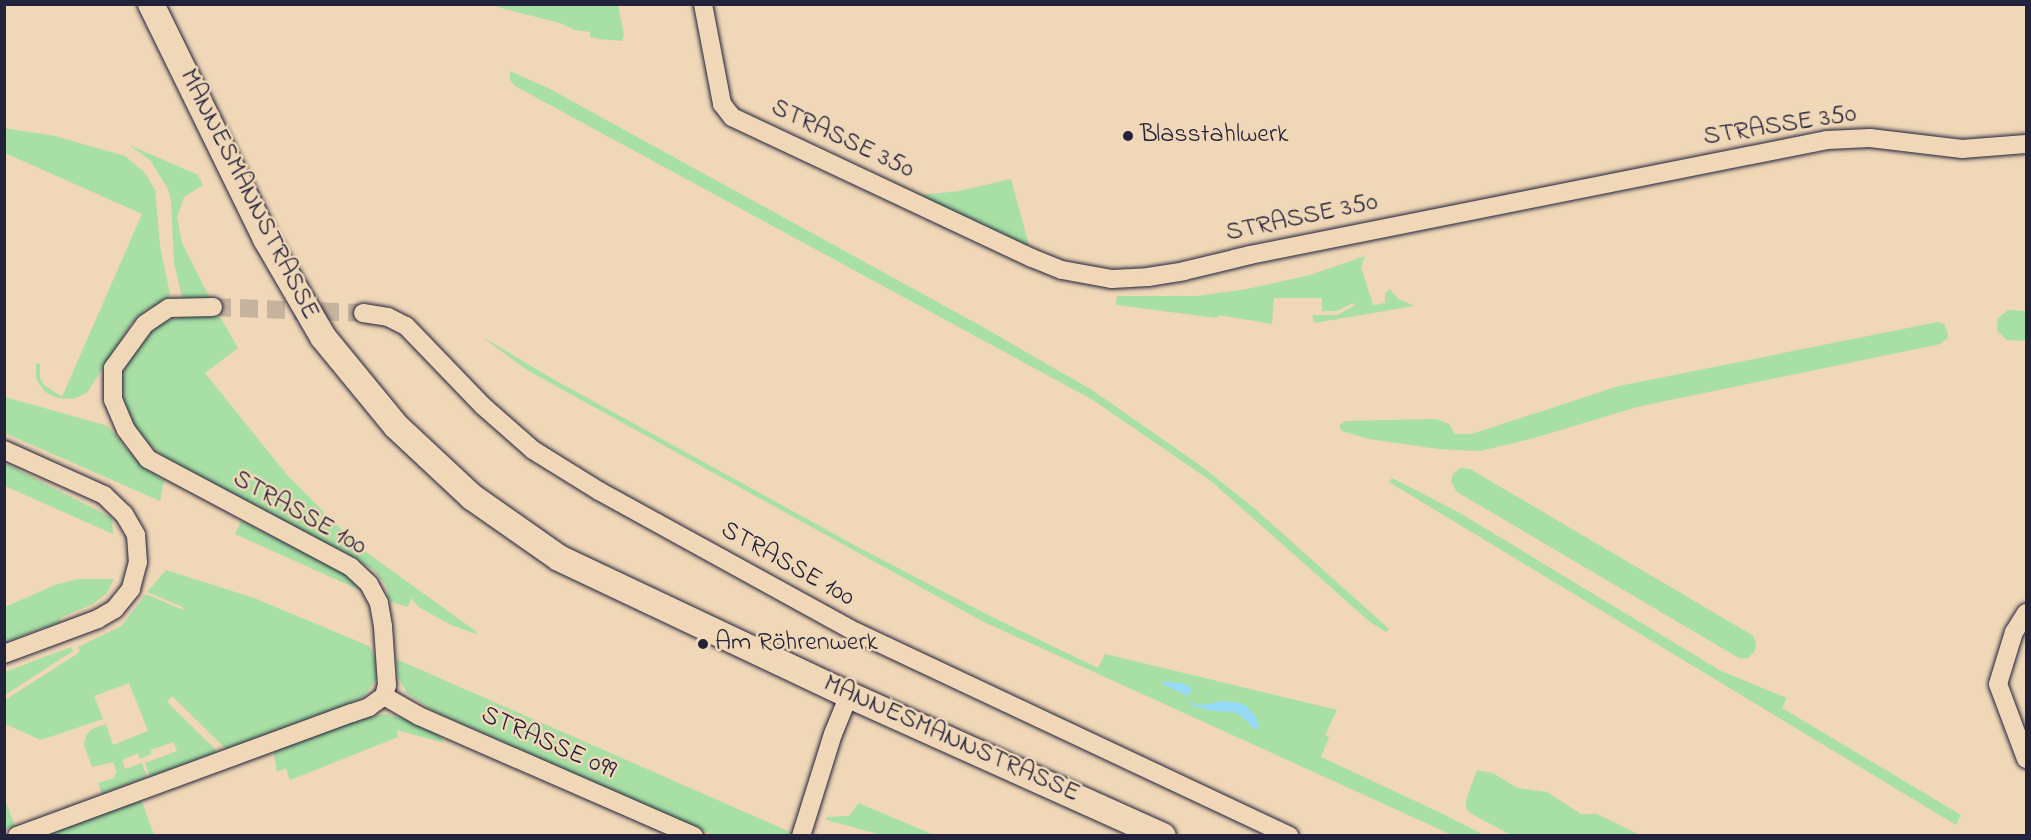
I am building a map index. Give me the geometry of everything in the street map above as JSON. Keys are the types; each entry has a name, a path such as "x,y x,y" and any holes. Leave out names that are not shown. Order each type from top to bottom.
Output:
{"main road":[{"name":"MANNESMANNSTRASSE","path":"151,4 266,239 323,337 396,426 472,497 559,558 849,695 1162,836"}],"street":[{"name":"STRASSE 350","path":"703,4 722,104 732,117 1032,258 1062,270 1112,279 1148,277 1184,271 1262,252 1827,140 1870,138 1962,149 2026,144"},
{"name":"STRASSE 100","path":"213,307 169,308 145,324 131,339 113,368 113,400 122,420 148,459 351,567 369,584 379,603 383,626 387,684 384,696"},
{"name":"STRASSE 100","path":"363,313 388,317 406,326 483,406 533,450 599,491 856,632 1289,836"},
{"path":"4,450 104,495 124,514 136,535 138,562 131,589 115,609 98,619 4,654"},
{"path":"2026,613 2014,632 1998,684 2026,759"},
{"path":"801,836 833,734 849,695"},
{"path":"17,836 369,707 384,696"},
{"name":"STRASSE 099","path":"384,696 419,716 694,836"}],"green space":[{"path":"490,5 618,5 624,35 622,41 590,37 590,32 575,30 560,23"},
{"path":"510,71 550,89 981,326 1092,390 1201,466 1254,508 1389,629 1386,632 1370,622 1211,481 1093,400 515,86 510,80"},
{"path":"4,128 55,136 125,156 145,173 155,190 160,246 170,294 168,299 144,311 131,324 87,393 73,399 58,398 45,392 36,379 36,363 40,364 40,378 44,385 62,397 142,214 5,153"},
{"path":"129,145 198,175 203,185 184,197 177,217 182,243 209,297 217,300 183,301 174,263 171,200 168,189 150,160"},
{"path":"1011,179 1030,249 921,198 922,195 959,191"},
{"path":"1365,256 1361,267 1373,305 1385,303 1385,293 1390,289 1398,299 1414,306 1314,323 1312,315 1338,315 1355,305 1353,303 1337,311 1322,311 1322,298 1274,298 1272,324 1219,315 1217,318 1116,305 1117,296 1197,296 1247,289 1310,275"},
{"path":"2008,310 2026,311 2026,341 2007,340 1997,331 1998,318"},
{"path":"189,316 220,317 238,348 205,373 287,475 359,547 477,632 476,634 451,625 420,608 411,598 408,607 389,601 386,585 373,569 227,494 163,456 142,438 125,406 122,385 125,369 147,333 165,321"},
{"path":"1938,322 1944,324 1948,334 1947,339 1940,344 1637,407 1534,438 1480,451 1438,449 1369,439 1342,431 1339,425 1346,421 1435,419 1449,424 1455,434 1472,434 1619,386"},
{"path":"481,336 553,379 856,546 988,615 1098,668 1105,654 1337,710 1325,735 1329,737 1321,757 1484,835 1452,835 982,621 527,370"},
{"path":"5,397 108,426 136,460 164,481 160,501 5,433"},
{"path":"5,463 112,518 113,534 5,486"},
{"path":"1460,468 1470,469 1752,635 1756,642 1755,651 1748,658 1739,658 1457,492 1451,482 1453,474"},
{"path":"1392,478 1458,512 1721,671 1787,698 1782,708 1961,815 1956,825 1389,482"},
{"path":"241,521 345,572 364,592 235,534"},
{"path":"166,570 254,598 369,646 376,659 377,678 365,695 354,702 226,749 172,696 167,702 218,752 150,777 145,763 177,751 174,742 151,750 151,754 140,759 138,753 122,760 125,769 142,763 147,777 102,794 98,783 115,778 114,775 117,773 113,762 92,767 84,745 86,735 92,729 106,724 113,745 148,731 129,683 94,696 103,719 41,740 5,724 5,700 80,652 78,647 121,626 146,594 183,610 183,607 147,592"},
{"path":"78,579 114,579 107,593 93,604 60,618 60,622 5,642 5,607 55,585"},
{"path":"71,647 73,651 5,695 5,672"},
{"path":"396,659 797,835 711,834 433,711 407,693 398,677"},
{"path":"385,714 406,719 439,734 444,743 397,730 398,737 290,780 286,768 277,772 274,754 276,750 363,718"},
{"path":"1477,770 1493,773 1517,788 1547,792 1581,814 1597,814 1640,835 1511,835 1470,813 1466,808 1466,800"},
{"path":"4,797 15,826 5,830 4,830"},
{"path":"141,799 154,835 40,836"},
{"path":"859,803 934,835 882,835 826,820 827,817 849,816"}],"water":[{"path":"1165,681 1184,684 1192,689 1186,697 1192,704 1203,705 1224,701 1244,704 1256,717 1259,728 1255,729 1238,713 1208,710 1191,705 1184,694 1162,684"}],"tunnel":[{"path":"213,307 363,313"}],"place":[{"name":"Blasstahlwerk","path":"1128,136"},
{"name":"Am Röhrenwerk","path":"703,644"}]}
